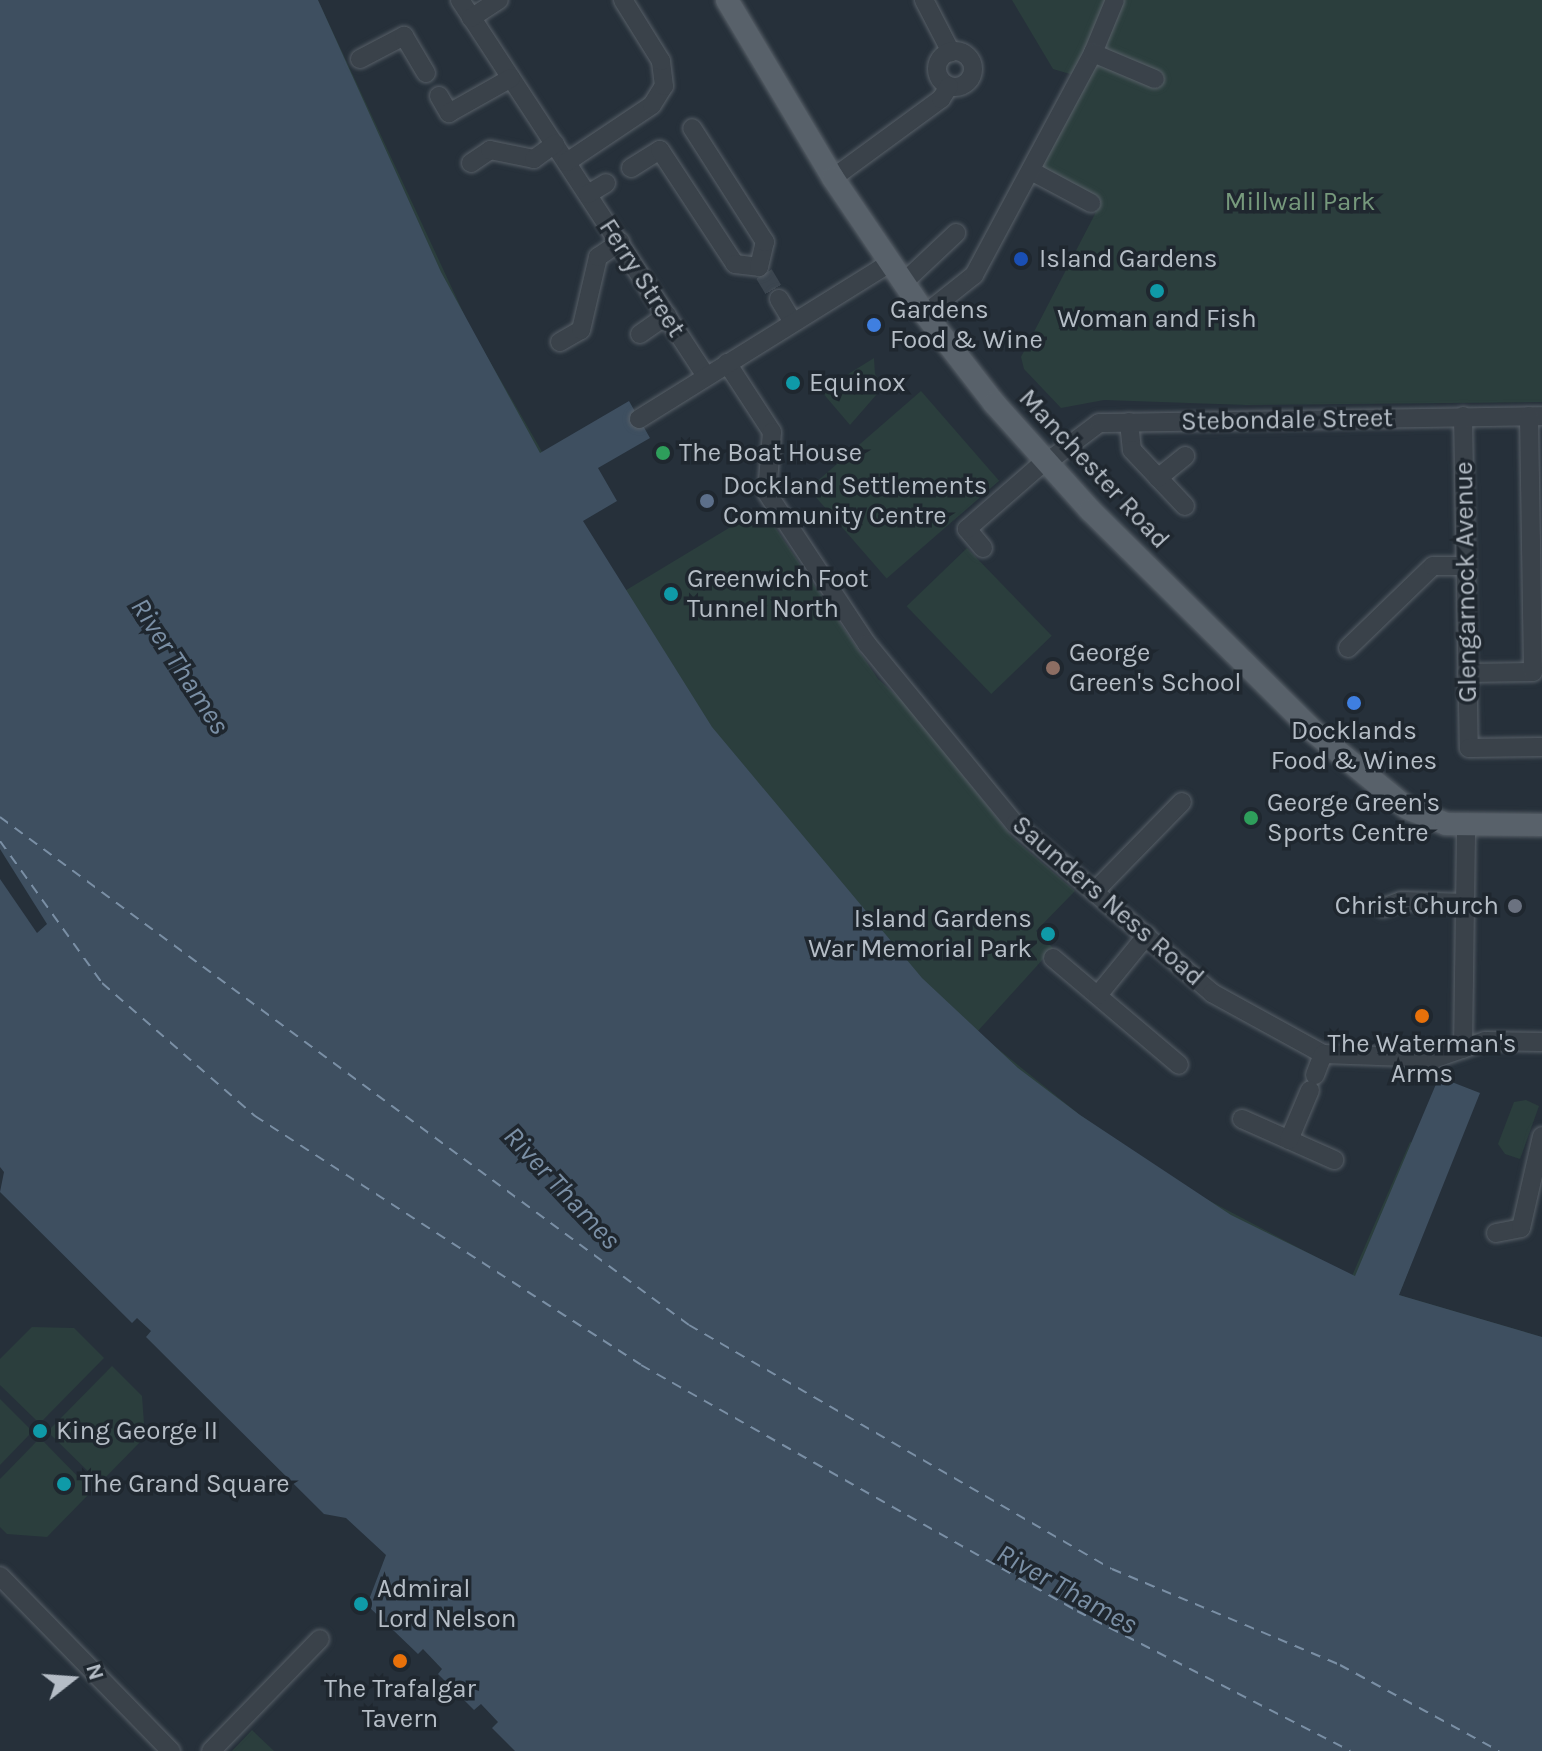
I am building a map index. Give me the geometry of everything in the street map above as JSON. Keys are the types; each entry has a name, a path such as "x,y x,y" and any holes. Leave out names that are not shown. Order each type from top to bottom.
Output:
{"main road":[{"name":"Manchester Road","path":"727,0 833,178 903,283 1046,462 1340,756 1407,808 1446,824 1542,825"}],"street":[{"name":"Ferry Street","path":"460,0 706,376"},
{"path":"471,18 499,0"},
{"path":"567,162 652,105 664,86 661,61 623,0"},
{"path":"833,178 941,99 949,86 966,83 972,68 967,57 951,52 924,0"},
{"path":"925,314 974,275 1033,172 1093,53 1115,0"},
{"path":"360,59 404,36 426,73"},
{"path":"949,86 937,68 951,52"},
{"path":"1093,53 1155,79"},
{"path":"439,96 449,113 511,78"},
{"path":"631,168 660,150 735,264 761,271 765,242 692,128"},
{"path":"471,163 490,150 534,159 555,144"},
{"path":"1033,172 1091,203"},
{"path":"588,194 606,183"},
{"path":"903,283 956,233"},
{"path":"560,342 581,330 598,257 620,242"},
{"path":"639,419 890,263"},
{"path":"779,299 793,322"},
{"path":"640,334 667,315"},
{"name":"Saunders Ness Road","path":"727,363 772,432 767,493 867,644 1015,824 1096,890 1212,993 1323,1054 1436,1058 1485,1041 1542,1042"},
{"name":"Glengarnock Avenue","path":"1463,416 1469,748 1542,747"},
{"path":"1467,673 1533,672 1535,416"},
{"name":"Stebondale Street","path":"983,548 967,529 1090,427 1129,422 1535,416"},
{"path":"1129,422 1132,450 1185,506"},
{"path":"1158,478 1185,456"},
{"path":"1348,648 1433,566 1465,566"},
{"path":"1096,890 1182,802"},
{"path":"1463,1049 1466,826"},
{"path":"1383,908 1401,901 1466,903"},
{"path":"1098,995 1147,935"},
{"path":"1053,958 1179,1065"},
{"path":"1289,1140 1323,1054"},
{"path":"1242,1119 1334,1160"},
{"path":"1496,1233 1521,1228 1526,1186 1542,1136"},
{"path":"0,1576 171,1751"},
{"path":"211,1751 320,1639"}],"green space":[{"path":"318,0 470,327 623,592 762,508 878,679 908,706 1012,837 1075,891 1036,931 1053,948 977,1032 1080,1115 1191,1191 1352,1276 1410,1142 1452,1158 1399,1295 1542,1337 1247,1318 560,640"},
{"name":"Millwall Park","path":"1012,0 1542,0 1542,402 1246,405 1104,400 1061,408 1024,369 1021,357 1096,212 1025,169 1077,76 1053,69"},
{"path":"874,358 875,374 884,386 850,425 821,391"},
{"path":"921,391 999,481 887,579 809,489"},
{"path":"967,548 1052,636 991,694 907,606"},
{"path":"1526,1100 1539,1106 1520,1159 1505,1154 1498,1144 1514,1102"},
{"path":"32,1327 74,1328 104,1358 43,1420 36,1420 0,1385 0,1359"},
{"path":"112,1366 142,1396 145,1437 100,1483 51,1435 51,1428"},
{"path":"0,1399 29,1428 29,1435 0,1465"},
{"path":"36,1442 44,1442 92,1491 47,1537 7,1534 0,1527 0,1479"},
{"path":"252,1730 274,1751 232,1751"}],"water":[{"name":"River Thames","path":"0,0 318,0 441,272 540,453 629,401 650,438 598,468 617,501 583,521 712,727 922,978 1018,1068 1080,1115 1231,1215 1355,1276 1439,1077 1480,1093 1399,1295 1542,1337 1542,1751 515,1751 492,1728 498,1722 481,1704 474,1710 438,1674 442,1669 423,1649 418,1654 367,1605 386,1555 346,1518 324,1514 146,1337 151,1331 137,1318 132,1323 0,1192 4,1172 0,1167"}],"pier":[{"path":"0,849 47,924 37,933 0,879"}],"ferry route":[{"path":"0,817 689,1325 1112,1569 1340,1665 1499,1751"},
{"path":"0,841 102,983 255,1116 641,1365 1077,1611 1350,1751"}],"tunnel":[{"path":"764,274 779,299"}],"place":[{"name":"Island Gardens","path":"1021,259"},
{"name":"Woman and Fish","path":"1157,291"},
{"name":"Gardens Food & Wine","path":"874,325"},
{"name":"Equinox","path":"793,383"},
{"name":"The Boat House","path":"663,453"},
{"name":"Dockland Settlements Community Centre","path":"707,501"},
{"name":"Greenwich Foot Tunnel North","path":"671,594"},
{"name":"George Green's School","path":"1053,668"},
{"name":"Docklands Food & Wines","path":"1354,703"},
{"name":"George Green's Sports Centre","path":"1251,818"},
{"name":"Christ Church","path":"1515,906"},
{"name":"Island Gardens War Memorial Park","path":"1048,934"},
{"name":"The Waterman's Arms","path":"1422,1016"},
{"name":"King George II","path":"40,1431"},
{"name":"The Grand Square","path":"64,1484"},
{"name":"Admiral Lord Nelson","path":"361,1604"},
{"name":"The Trafalgar Tavern","path":"400,1661"}]}
